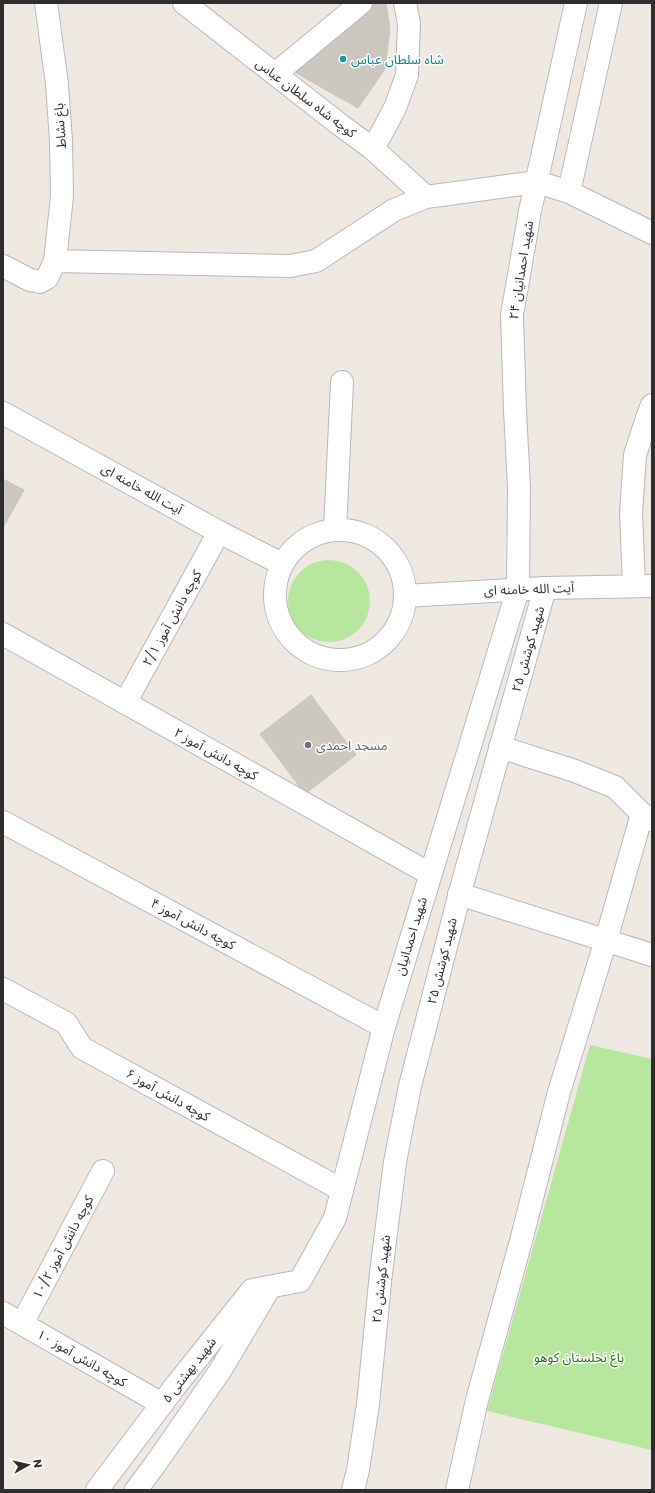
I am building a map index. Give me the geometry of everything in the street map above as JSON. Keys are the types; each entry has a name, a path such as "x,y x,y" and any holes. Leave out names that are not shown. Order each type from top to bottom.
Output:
{"street":[{"name":"باغ نشاط","path":"46,3 57,84 61,140 62,196 56,255"},
{"name":"کوچه شاه سلطان عباس","path":"184,3 373,149 426,197"},
{"path":"275,74 361,3"},
{"path":"373,149 396,108 407,75 409,24 405,3"},
{"name":"شهید احمدانیان ۲۴","path":"518,589 519,488 514,410 512,315 530,211 576,3"},
{"path":"569,192 611,3"},
{"path":"3,266 30,280 40,282 47,278 56,255 290,266 316,261 394,210 426,197 537,182 569,192 652,233"},
{"path":"335,530 342,382"},
{"path":"643,586 632,513 635,455 652,405"},
{"name":"آیت الله خامنه ای","path":"3,412 219,532 282,564"},
{"path":"335,530 356,532 376,540 392,555 402,574 405,596 402,617 392,636 375,651 356,659 334,661 314,655 296,643 283,626 276,606 276,584 282,564 296,547 314,535 335,530"},
{"name":"کوچه دانش آموز ۲/۱","path":"124,703 219,532"},
{"name":"آیت الله خامنه ای","path":"405,596 518,589 643,586"},
{"name":"شهید کوشش ۲۵","path":"353,1490 358,1470 368,1404 381,1273 395,1162 410,1086 459,894 545,588"},
{"name":"شهید احمدانیان","path":"300,1281 335,1218 384,1026 518,589"},
{"name":"کوچه دانش آموز ۲","path":"3,634 430,874"},
{"path":"457,1490 477,1400 521,1241 559,1092 606,940 647,817 616,787 576,770 500,747"},
{"name":"کوچه دانش آموز ۴","path":"3,822 384,1026"},
{"path":"459,894 652,955"},
{"name":"کوچه دانش آموز ۶","path":"3,989 66,1023 82,1048 342,1190"},
{"name":"کوچه دانش آموز ۱۰/۲","path":"22,1324 103,1171"},
{"name":"شهید بهشتی ۵","path":"96,1490 252,1290 300,1281"},
{"path":"136,1490 220,1371 270,1287"},
{"name":"کوچه دانش آموز ۱۰","path":"3,1313 162,1404"}],"green space":[{"path":"329,560 345,563 358,572 367,585 370,601 367,617 358,630 345,639 329,642 313,639 300,630 291,617 288,601 291,585 300,572 313,563"},
{"name":"باغ نخلستان کوهو","path":"590,1045 652,1059 652,1450 487,1411"}],"building":[{"name":"شاه سلطان عباس","path":"345,3 386,3 390,29 385,69 358,108 296,73 303,50"},
{"path":"3,479 24,490 3,528"},
{"name":"مسجد احمدی","path":"311,695 356,755 305,794 260,734"}],"place":[{"name":"شاه سلطان عباس","path":"343,59"},
{"name":"مسجد احمدی","path":"308,745"}]}
